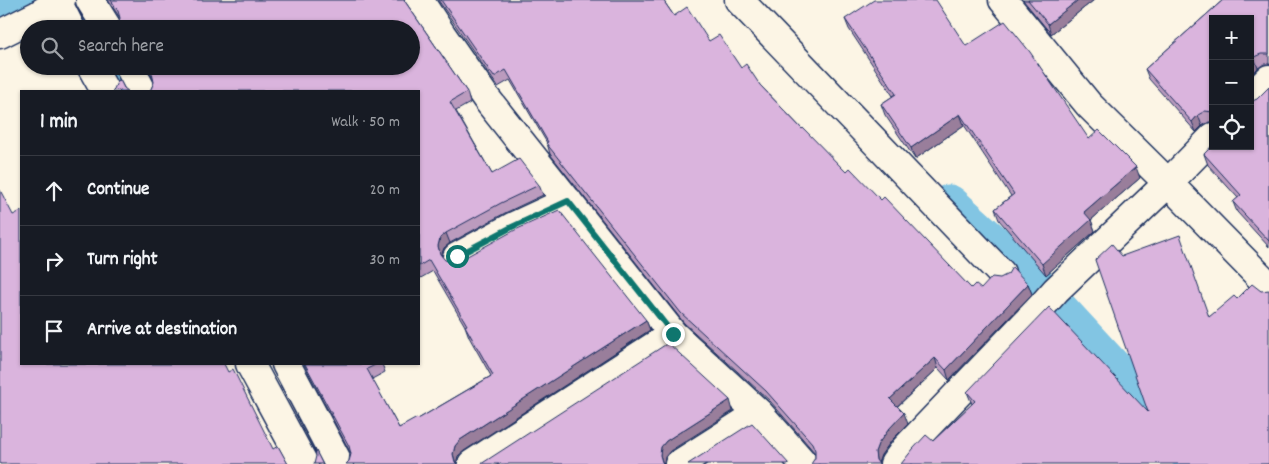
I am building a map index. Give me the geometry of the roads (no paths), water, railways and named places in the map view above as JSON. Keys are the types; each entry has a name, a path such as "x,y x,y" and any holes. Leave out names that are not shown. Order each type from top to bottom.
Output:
{"street":[{"path":"90,0 102,20"},
{"path":"419,0 486,98 673,334 759,413 804,464"},
{"path":"739,0 1001,274"},
{"path":"28,20 59,1 67,20"},
{"path":"1010,2 1089,105 1269,286"},
{"path":"0,34 20,24"},
{"path":"96,75 104,90"},
{"path":"134,75 141,90"},
{"path":"1254,94 1269,79"},
{"path":"894,464 905,449 1048,299 1168,184 1209,141"},
{"path":"457,256 512,227 568,201"},
{"path":"472,464 673,334"},
{"path":"251,365 304,464"},
{"path":"287,365 339,464"},
{"path":"679,464 759,413"}],"waterway":[{"path":"0,11 22,0"},
{"path":"74,0 86,20"},
{"path":"117,75 126,90"},
{"path":"949,205 1021,270 1200,464"}]}
